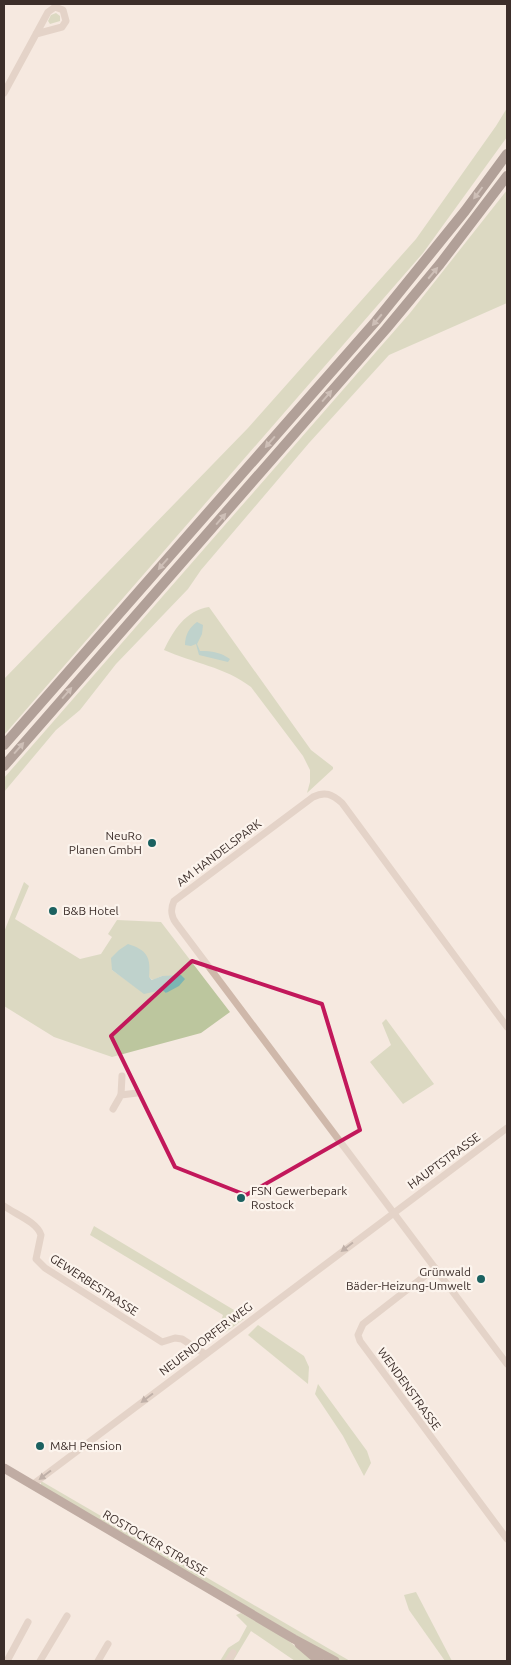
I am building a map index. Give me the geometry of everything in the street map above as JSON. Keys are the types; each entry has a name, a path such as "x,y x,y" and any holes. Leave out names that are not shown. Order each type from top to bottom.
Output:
{"highway":[{"path":"4,745 376,321 465,211 507,154"},
{"path":"4,766 386,329 440,264 507,176"}],"main road":[{"name":"ROSTOCKER STRASSE","path":"4,1468 294,1639 335,1661"},
{"name":"ROSTOCKER STRASSE","path":"294,1639 319,1661"}],"street":[{"path":"4,93 36,34 50,9 56,7 63,10 66,18 62,26 36,34"},
{"name":"AM HANDELSPARK","path":"393,1212 176,923 172,914 174,902 313,797 325,793 330,794 342,804 507,1027"},
{"path":"113,1109 121,1095 122,1076"},
{"path":"121,1095 137,1093"},
{"name":"HAUPTSTRASSE","path":"393,1212 507,1128"},
{"name":"GEWERBESTRASSE","path":"4,1206 40,1231 41,1235 36,1259 45,1268 162,1342 176,1338 182,1339 205,1354"},
{"path":"393,1212 507,1364"},
{"name":"NEUENDORFER WEG","path":"32,1485 393,1212"},
{"name":"WENDENSTRASSE","path":"435,1268 363,1324 358,1335 365,1348 507,1539"},
{"path":"40,1661 67,1616"},
{"path":"6,1661 28,1622"},
{"path":"98,1661 108,1644"},
{"path":"228,1661 233,1653"}],"highlighted area":[{"path":"192,961 322,1004 360,1130 246,1195 175,1167 111,1036"}],"green space":[{"path":"56,13 60,16 60,21 50,24 48,21 51,15"},
{"path":"507,108 507,137 423,253 4,735 4,679 248,428 416,239"},
{"path":"507,190 507,303 389,355 309,443 201,570 188,589 116,664 80,710 56,730 4,792 4,778 410,313"},
{"path":"209,607 311,750 333,767 307,793 310,782 310,770 303,756 251,687 220,670 164,650 181,622 194,612"},
{"path":"24,882 29,886 15,919 80,959 101,954 112,937 108,934 117,920 161,922 230,1012 201,1033 112,1057 54,1037 4,1006 4,932","holes":["149,969 148,977 153,980 162,976 167,993 162,990 144,993 112,970"]},
{"path":"386,1019 434,1084 403,1104 370,1062 391,1045 382,1023"},
{"path":"94,1226 234,1310 244,1319 226,1332 219,1327 223,1315 90,1235"},
{"path":"258,1325 304,1356 309,1367 308,1384 248,1335"},
{"path":"318,1384 367,1451 371,1463 364,1476 343,1436 315,1394"},
{"path":"41,1481 350,1661 340,1661 41,1486"},
{"path":"416,1592 452,1661 445,1661 409,1610 404,1595"},
{"path":"241,1613 285,1638 314,1661 295,1661 251,1631 233,1661 220,1661 228,1648 239,1641 247,1626 236,1615"}],"water":[{"path":"197,622 203,625 202,634 197,644 200,651 219,653 230,659 228,662 199,655 196,644 191,646 185,645 188,632"},
{"path":"128,944 140,949 146,955 149,964 149,977 152,980 162,976 181,975 185,979 179,986 166,993 162,990 144,994 112,970 111,958"}],"place":[{"name":"NeuRo Planen GmbH","path":"152,843"},
{"name":"B&B Hotel","path":"53,911"},
{"name":"FSN Gewerbepark Rostock","path":"241,1198"},
{"name":"Grünwald Bäder-Heizung-Umwelt","path":"481,1279"},
{"name":"M&H Pension","path":"40,1446"}]}
